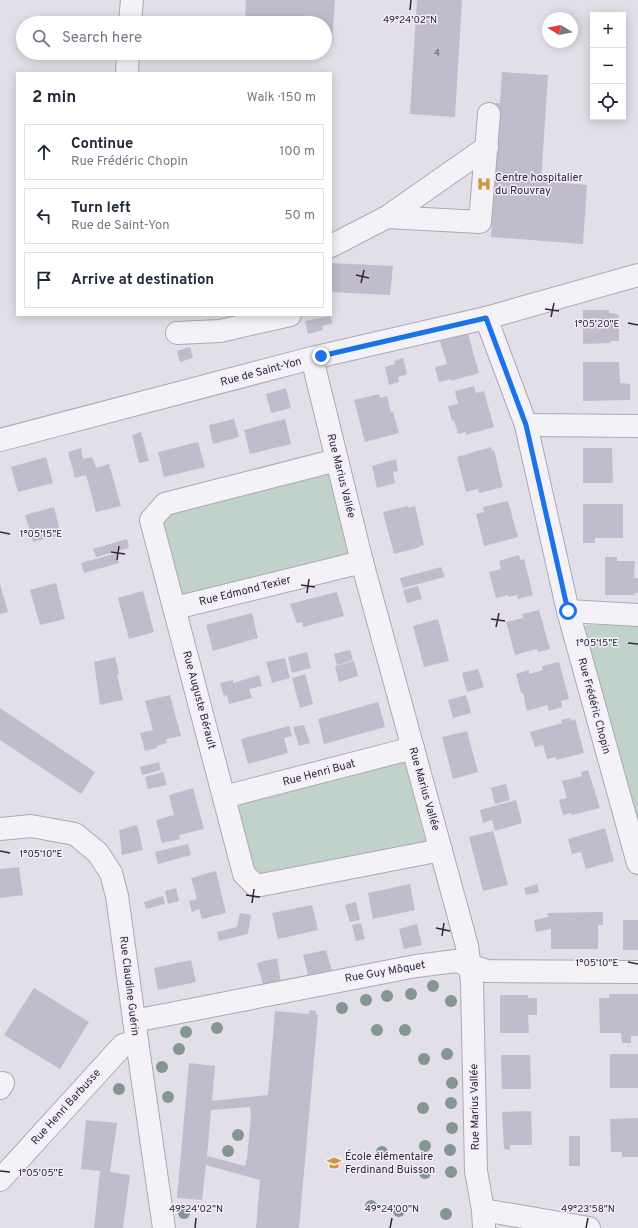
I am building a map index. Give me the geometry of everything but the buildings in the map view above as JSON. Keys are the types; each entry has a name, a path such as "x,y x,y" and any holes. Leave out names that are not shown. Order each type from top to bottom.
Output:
{"street":[{"path":"131,16 132,0"},
{"path":"127,72 128,60"},
{"path":"387,217 480,222 489,114"},
{"path":"332,245 387,217 487,147"},
{"name":"Rue de Saint-Yon","path":"0,440 312,358 486,318 638,275"},
{"path":"177,333 220,331 286,316"},
{"name":"Rue Frédéric Chopin","path":"486,318 526,425 568,611 638,863"},
{"name":"Rue Marius Vallée","path":"312,358 362,562 467,946 472,982 476,1170 484,1219"},
{"path":"526,425 638,426"},
{"name":"Rue Auguste Bérault","path":"337,460 166,504 151,520 244,874 256,886 441,850"},
{"name":"Rue Edmond Texier","path":"174,608 362,562"},
{"path":"568,611 638,615"},
{"name":"Rue Henri Buat","path":"224,797 413,748"},
{"name":"Rue Claudine Guérin","path":"0,829 31,826 75,834 98,853 111,873 117,896 164,1228"},
{"name":"Rue Guy Môquet","path":"135,1031 416,966 456,961 487,971 638,972"},
{"name":"Rue Henri Barbusse","path":"0,1180 135,1031"},
{"path":"484,1219 589,1228"}],"green space":[{"path":"329,472 350,558 179,599 160,519 163,513"},
{"path":"588,625 638,625 638,828 583,631"},
{"path":"405,758 426,844 259,879 251,873 234,802"}],"place":[{"name":"Centre hospitalier du Rouvray","path":"484,184"},
{"name":"École élémentaire Ferdinand Buisson","path":"334,1163"}],"route":[{"path":"321,356 486,318 526,425 568,611"}]}
